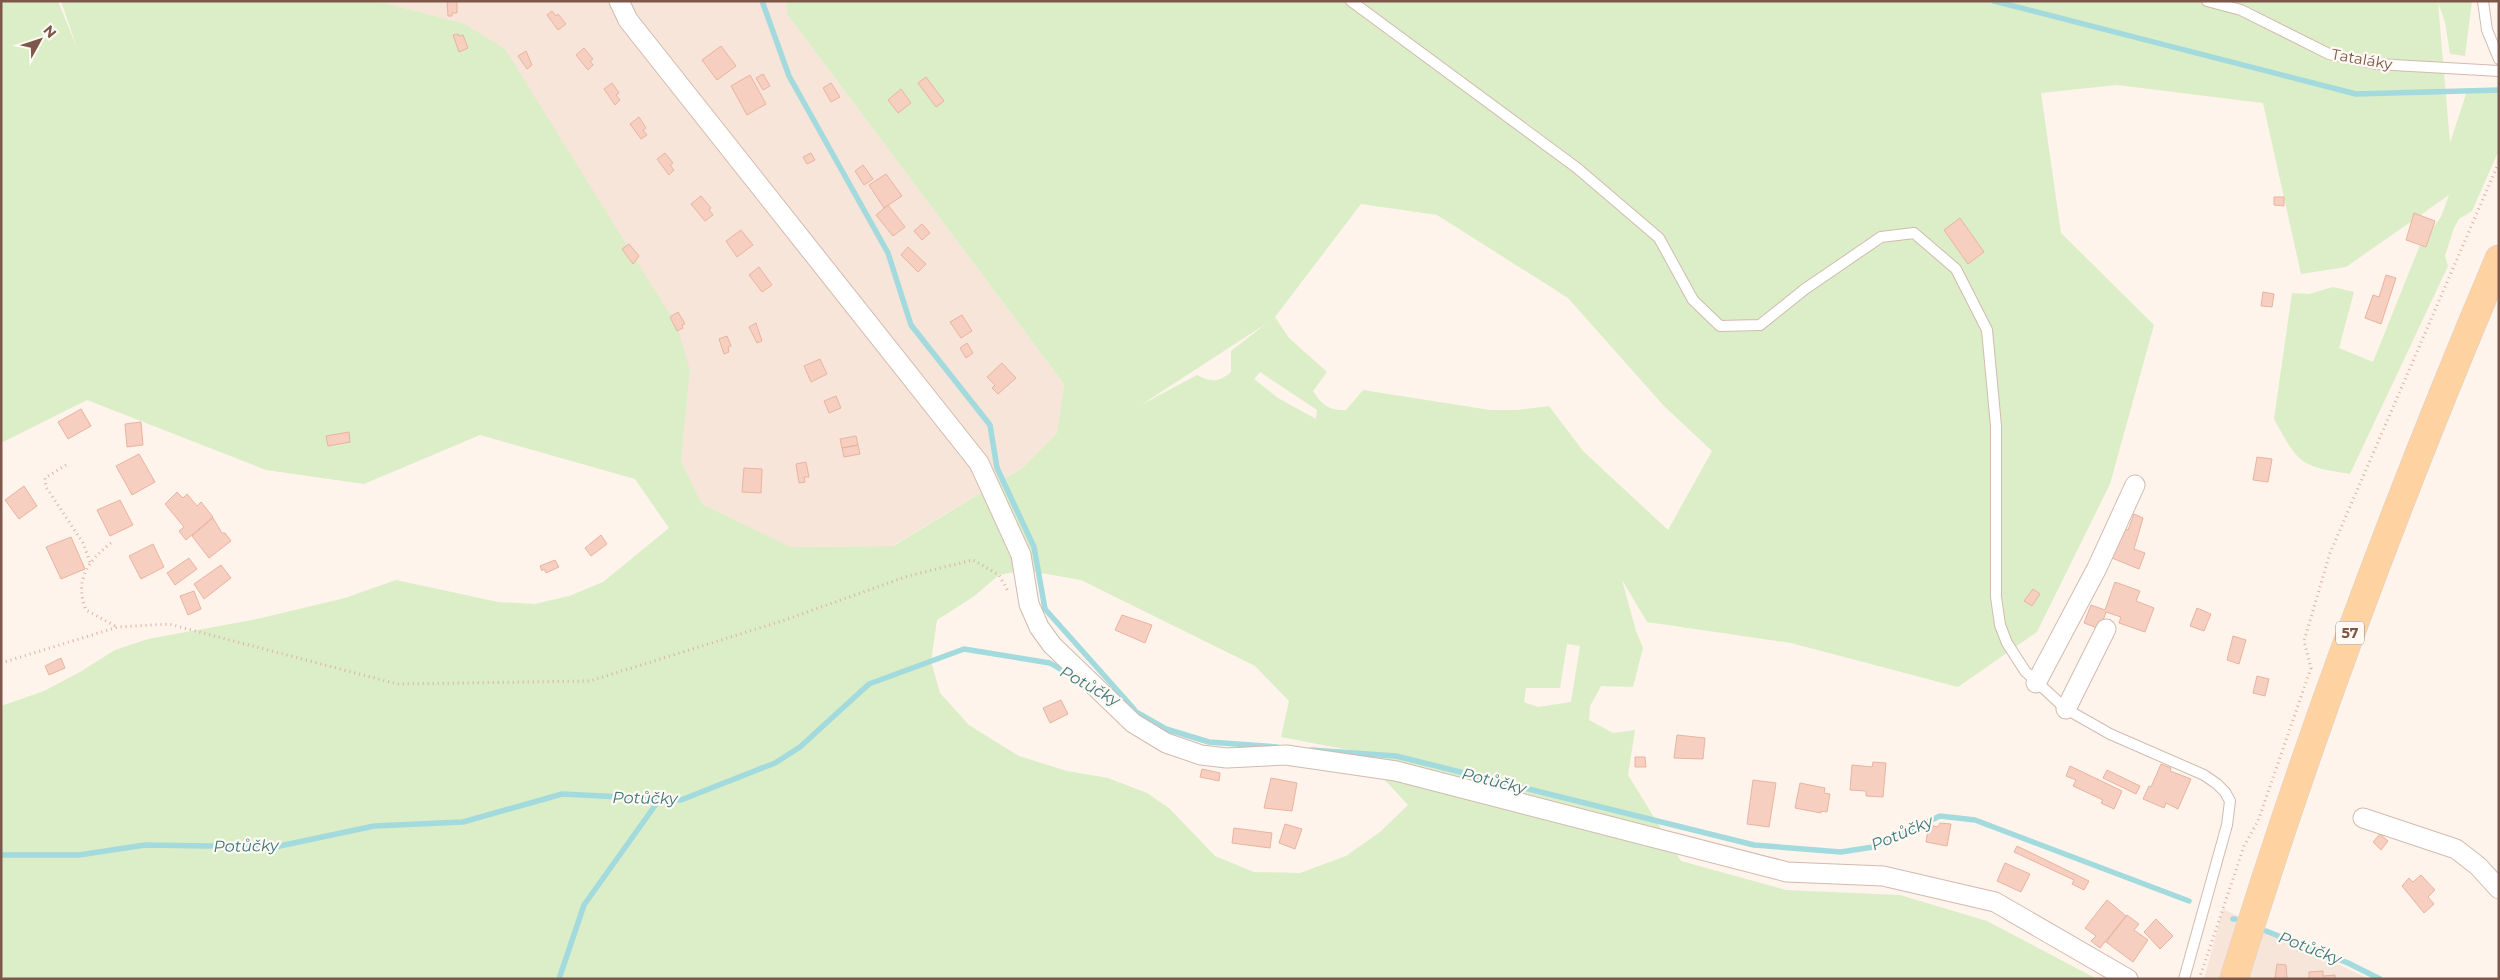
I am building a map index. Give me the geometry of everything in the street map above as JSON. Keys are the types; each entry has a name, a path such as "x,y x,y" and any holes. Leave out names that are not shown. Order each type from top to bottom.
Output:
{"main road":[{"name":"57","path":"2234,979 2333,677 2430,423 2499,260"}],"street":[{"path":"619,1 628,20 979,463 1021,556 1029,604 1039,627 1052,645 1114,707 1133,723 1166,743 1201,755 1227,758 1286,755 1396,771 1787,872 1883,876 1978,896 1995,902 2128,979"},
{"path":"2036,683 2097,568 2135,485"},
{"path":"2066,709 2106,629"},
{"path":"2363,818 2456,849 2478,866 2499,889"}],"lane":[{"path":"1351,1 1577,168 1659,238 1693,300 1720,326 1760,325 1805,289 1880,237 1914,233 1956,269 1987,330 1996,426 1996,588 2000,625 2015,657 2036,683 2066,709 2110,734 2204,775 2226,792 2230,801 2227,825 2184,979"},
{"name":"Tataláky","path":"2207,1 2241,10 2329,54 2376,64 2499,71"},
{"path":"2483,1 2487,30 2499,59"}],"path":[{"path":"2203,979 2201,974 2239,861 2258,821 2311,668 2304,641 2330,553 2499,162"},
{"path":"66,465 45,478 46,487 84,543 90,562"},
{"path":"111,543 90,562 80,587 81,598 86,610 118,627"},
{"path":"1,663 118,627 169,624 397,684 590,681 785,620 908,576 973,560 999,575 1012,599"}],"shaded area":[{"path":"377,1 786,1 787,14 1064,384 1057,433 1022,468 892,546 789,547 702,504 681,461 690,371 463,23"},
{"path":"2223,909 2369,979 2204,979"}],"green space":[{"path":"1,1 58,1 77,48 61,1 377,1 463,23 505,49 677,326 690,371 681,461 702,504 790,547 893,546 1022,468 1057,433 1064,384 787,14 786,1 2472,1 2465,56 2450,54 2445,22 2438,2 2450,143 2467,91 2484,88 2499,90 2499,150 2472,211 2459,219 2454,228 2445,256 2448,266 2350,474 2320,468 2302,460 2289,445 2274,419 2292,293 2309,294 2333,287 2354,292 2339,348 2373,362 2420,245 2441,217 2449,195 2346,267 2301,274 2263,103 2117,85 2041,93 2061,233 2154,325 2110,484 2037,632 1958,687 1791,643 1647,622 1622,580 1636,631 1643,648 1633,687 1601,686 1590,706 1589,720 1613,733 1635,730 1628,775 1681,861 1786,890 1900,895 1987,921 2097,979 1,979 1,706 44,691 80,672 115,650 148,639 257,619 345,598 396,580 498,602 535,604 569,596 603,582 669,528 635,479 480,435 364,484 266,470 87,400 1,443","holes":["1361,204 1437,215 1568,298 1663,405 1712,451 1668,530 1583,451 1549,406 1517,410 1490,410 1363,390 1346,410 1326,406 1313,391 1327,372 1289,338 1275,317","1267,323 1231,351 1231,372 1227,375 1215,380 1197,375 1141,405","1260,372 1317,410 1316,419 1278,398 1254,379","1024,570 1081,580 1255,666 1289,701 1281,737 1359,752 1408,805 1380,832 1346,856 1300,873 1254,872 1215,856 1169,808 1147,793 1108,778 1067,771 1019,756 969,725 940,693 931,661 937,620 973,597 999,575","1567,644 1580,646 1571,702 1538,707 1524,702 1526,688 1560,688"]}],"building":[{"path":"447,1 457,1 457,13 452,13 452,16 448,16"},
{"path":"552,11 556,16 558,14 566,24 558,30 547,15"},
{"path":"458,34 459,36 463,35 468,48 459,52 453,35"},
{"path":"721,46 736,66 717,80 702,60"},
{"path":"584,48 593,59 590,61 593,65 588,70 576,55"},
{"path":"526,51 532,65 527,69 518,56"},
{"path":"763,74 770,86 763,90 756,78"},
{"path":"750,75 766,104 747,115 731,86"},
{"path":"926,77 944,101 936,107 918,83"},
{"path":"612,83 619,93 616,95 620,100 615,105 604,89"},
{"path":"831,83 840,97 831,102 823,88"},
{"path":"901,89 911,103 898,113 888,100"},
{"path":"639,117 646,128 643,130 647,135 641,139 630,124"},
{"path":"665,153 673,163 670,165 674,170 669,175 657,159"},
{"path":"811,153 815,160 807,164 803,157"},
{"path":"863,165 873,179 864,185 855,171"},
{"path":"886,174 902,196 884,208 869,185"},
{"path":"701,196 711,208 709,210 713,215 705,221 691,204"},
{"path":"2274,197 2284,197 2284,206 2274,205"},
{"path":"888,205 905,227 893,236 876,215"},
{"path":"2414,213 2435,221 2426,247 2406,240"},
{"path":"1960,218 1984,252 1968,264 1944,230"},
{"path":"922,224 930,233 922,240 914,231"},
{"path":"741,230 753,245 737,257 726,241"},
{"path":"629,244 639,256 633,264 622,249"},
{"path":"908,247 926,264 918,272 901,255"},
{"path":"759,267 772,285 762,292 749,275"},
{"path":"2386,275 2396,278 2381,324 2365,318 2373,295 2379,297"},
{"path":"2263,292 2274,294 2272,307 2261,306"},
{"path":"678,312 685,324 682,325 683,328 677,331 670,317"},
{"path":"962,315 972,331 961,338 950,322"},
{"path":"756,323 762,341 757,343 749,327"},
{"path":"727,336 731,346 728,347 729,352 724,354 719,339"},
{"path":"967,343 973,353 966,358 960,348"},
{"path":"820,359 827,374 811,382 804,366"},
{"path":"1002,363 1016,378 998,394 992,388 995,385 987,377"},
{"path":"836,396 841,408 829,413 824,401"},
{"path":"81,409 91,426 68,439 58,422"},
{"path":"141,422 143,445 127,447 125,424"},
{"path":"349,432 350,442 328,446 326,436"},
{"path":"856,436 858,445 842,448 840,439"},
{"path":"858,445 860,454 844,457 842,448"},
{"path":"139,454 155,482 132,495 116,466"},
{"path":"2257,457 2272,459 2268,482 2253,480"},
{"path":"806,462 809,477 804,477 805,482 799,483 796,464"},
{"path":"744,468 762,469 761,493 742,492"},
{"path":"24,486 37,506 19,519 5,500"},
{"path":"177,492 183,498 187,494 197,506 201,502 213,517 186,540 179,531 184,527 165,504"},
{"path":"120,500 133,525 110,536 97,510"},
{"path":"2134,514 2143,518 2134,549 2145,553 2139,569 2112,558 2124,528 2128,530"},
{"path":"213,518 222,533 225,533 231,541 209,558 192,536"},
{"path":"601,535 607,544 591,556 585,548"},
{"path":"71,537 85,569 61,579 46,547"},
{"path":"153,544 164,567 141,579 129,556"},
{"path":"189,558 197,569 175,585 167,573"},
{"path":"555,560 559,567 546,573 544,569 542,571 540,566"},
{"path":"221,565 231,578 204,599 194,584"},
{"path":"2115,582 2140,591 2136,601 2154,608 2145,632 2119,623 2121,617 2106,612 2100,629 2084,623 2091,605 2105,610"},
{"path":"2033,589 2040,594 2032,606 2024,601"},
{"path":"194,591 201,609 188,615 180,596"},
{"path":"2197,608 2211,614 2204,631 2190,626"},
{"path":"1122,615 1152,625 1145,643 1115,630"},
{"path":"2233,636 2246,640 2239,664 2227,660"},
{"path":"61,658 65,668 49,675 45,666"},
{"path":"2257,676 2269,679 2265,696 2253,693"},
{"path":"1061,700 1068,714 1050,723 1043,708"},
{"path":"1677,735 1705,738 1703,759 1674,758"},
{"path":"1635,757 1645,757 1646,767 1635,767"},
{"path":"1873,762 1886,763 1883,797 1866,796 1866,791 1850,790 1852,765 1872,767"},
{"path":"2161,764 2171,768 2170,771 2191,779 2178,809 2166,803 2164,808 2143,799 2149,786 2151,787"},
{"path":"2070,766 2122,791 2114,809 2101,803 2103,800 2073,786 2076,780 2066,776"},
{"path":"1202,769 1220,773 1219,781 1200,777"},
{"path":"2107,770 2140,786 2136,794 2103,778"},
{"path":"1271,778 1297,783 1292,811 1264,808"},
{"path":"1753,780 1776,783 1769,827 1747,824"},
{"path":"1800,783 1825,788 1824,793 1830,794 1827,812 1821,811 1821,813 1795,808"},
{"path":"1940,823 1951,824 1947,846 1926,842 1929,825 1938,827"},
{"path":"1285,824 1302,829 1295,849 1279,843"},
{"path":"1234,828 1272,833 1270,848 1232,843"},
{"path":"2380,834 2388,841 2381,850 2373,842"},
{"path":"2017,846 2089,881 2084,890 2072,884 2074,880 2014,852"},
{"path":"2005,863 2030,874 2021,892 1997,881"},
{"path":"2421,875 2435,890 2428,897 2434,904 2424,913 2402,886 2409,878 2413,882"},
{"path":"2107,900 2126,916 2100,948 2091,941 2096,936 2085,928"},
{"path":"2127,915 2139,924 2134,930 2148,940 2133,962 2106,942"},
{"path":"2156,919 2173,936 2160,949 2144,932"},
{"path":"2277,964 2286,965 2287,979 2275,978"},
{"path":"2323,971 2323,976 2335,975 2335,979 2309,979 2309,972"}],"waterway":[{"path":"762,1 789,76 888,253 911,325 990,425 997,468 1034,547 1045,609 1134,709"},
{"path":"1994,1 2356,94 2499,90"},
{"name":"Potůčky","path":"1,855 79,855 145,845 275,847 374,826 463,822 562,794 681,800 775,763 800,747 869,684 964,649 1050,663 1075,678"},
{"name":"Potůčky","path":"1129,708 1166,729 1209,742 1277,747"},
{"name":"Potůčky","path":"1311,750 1396,756 1754,845 1841,852 1873,847 1940,816 1975,820 2189,901"},
{"path":"559,979 584,905 659,800"},
{"name":"Potůčky","path":"2266,931 2348,963 2380,979"}]}
